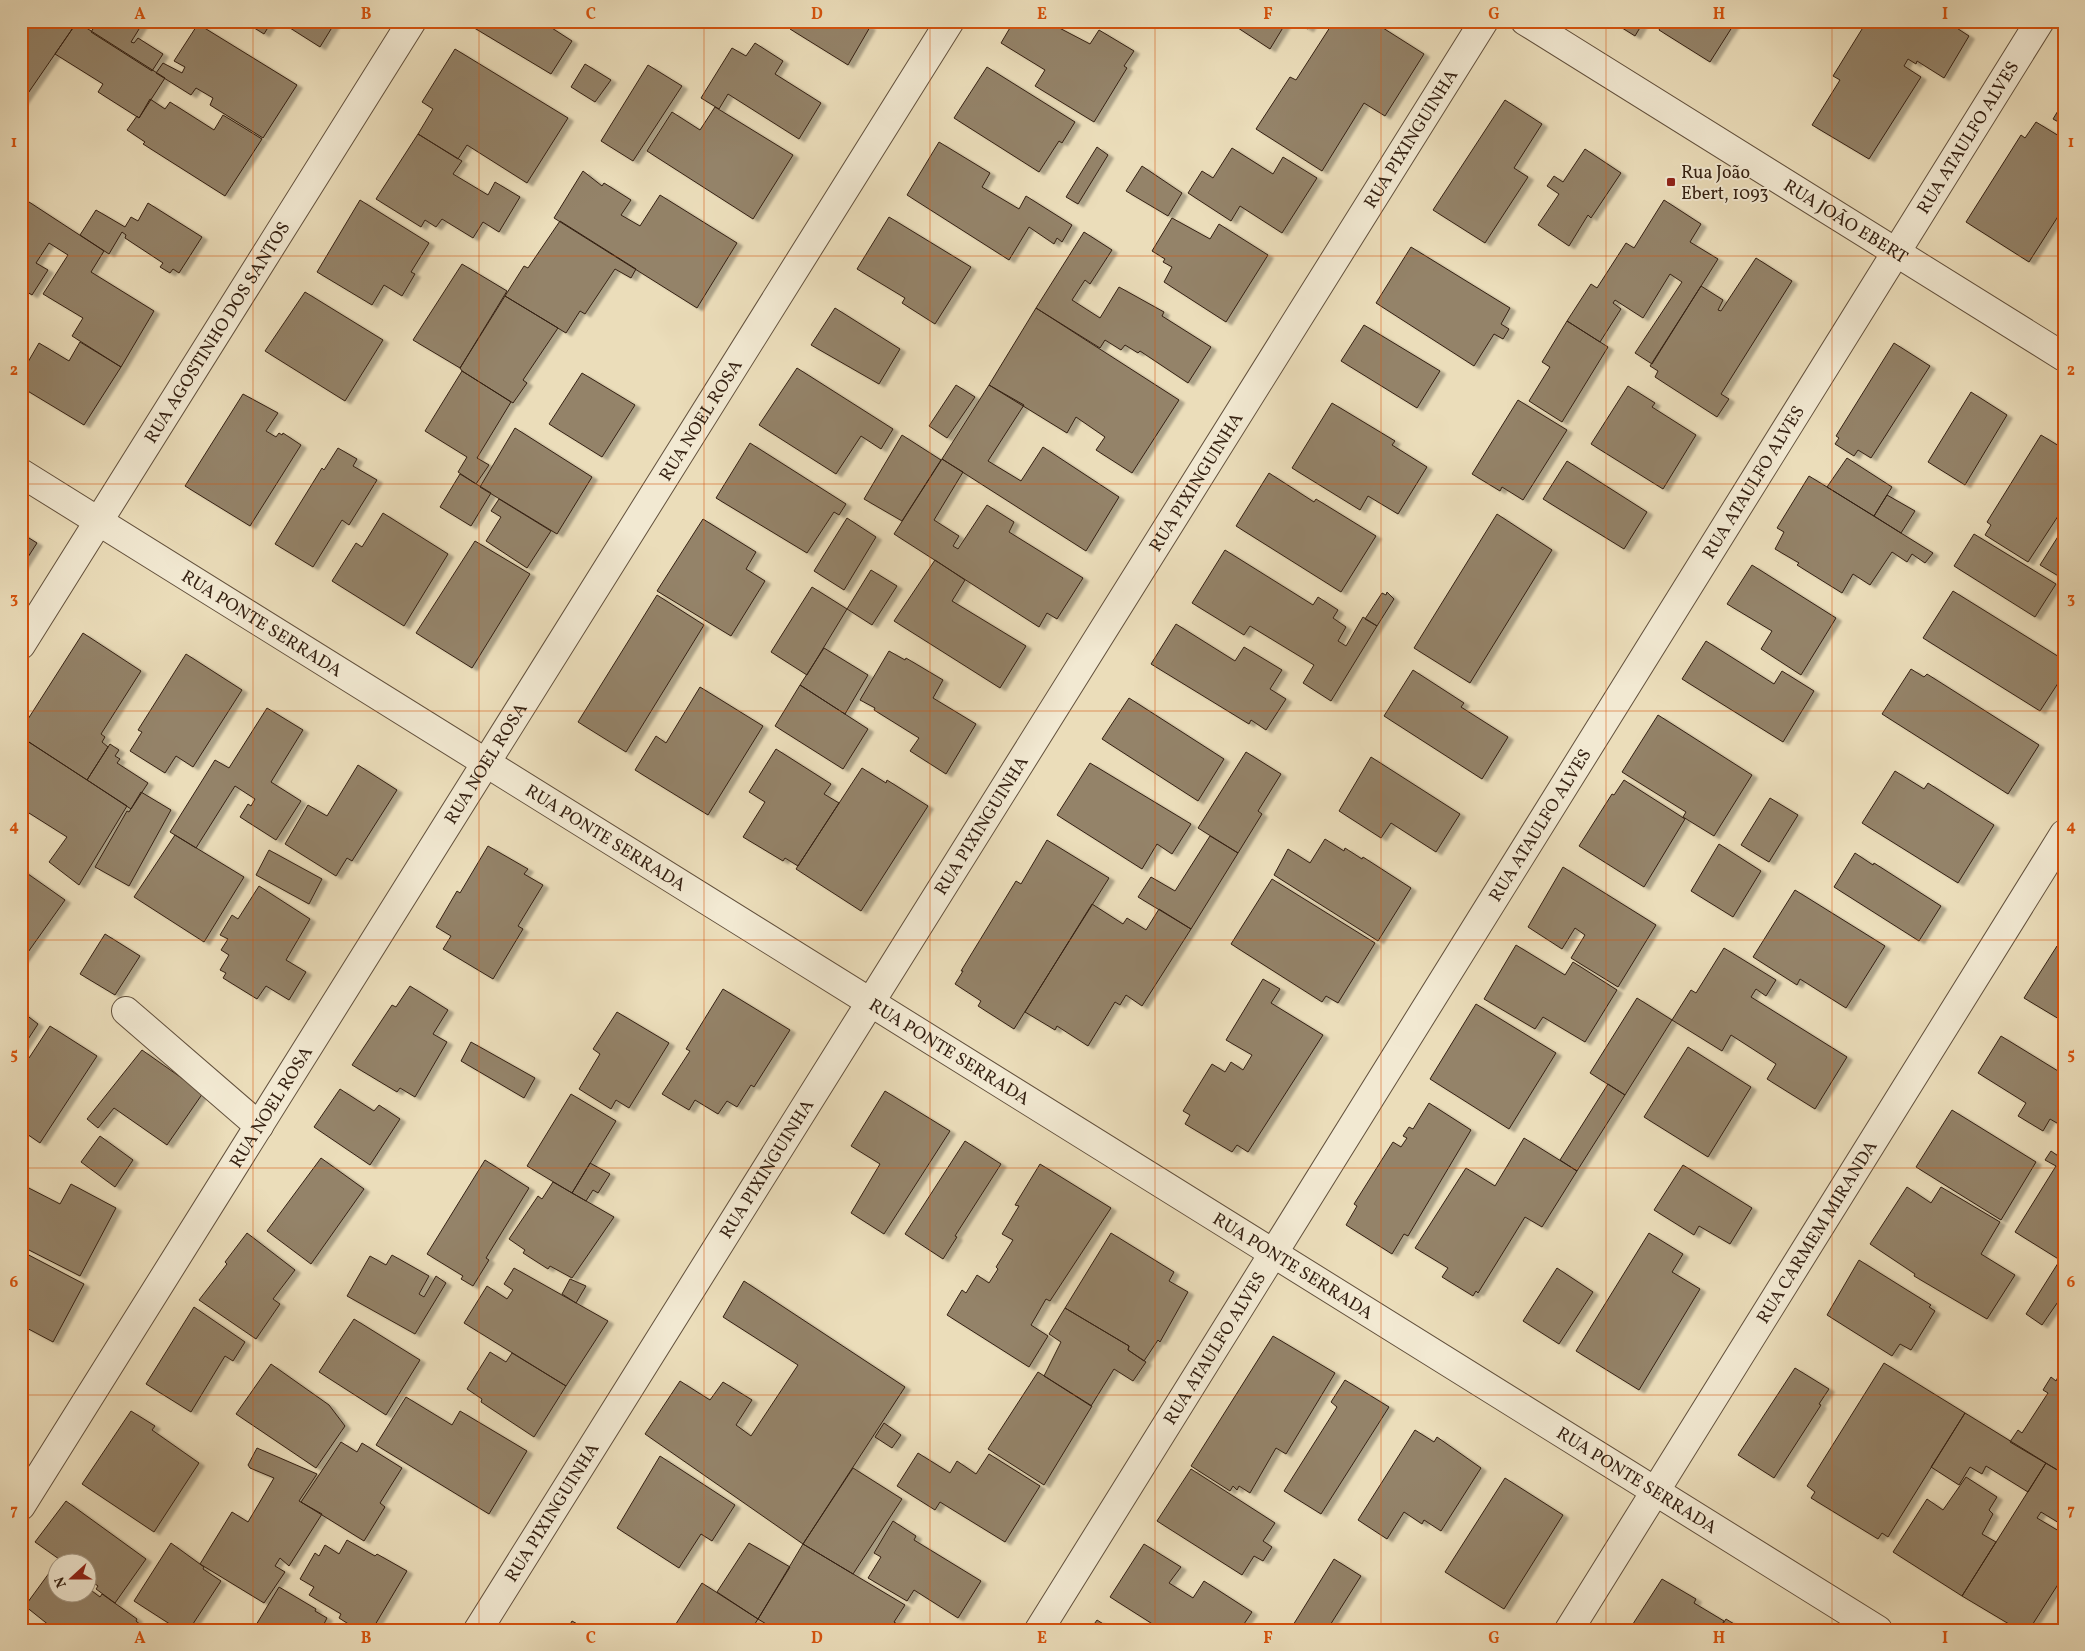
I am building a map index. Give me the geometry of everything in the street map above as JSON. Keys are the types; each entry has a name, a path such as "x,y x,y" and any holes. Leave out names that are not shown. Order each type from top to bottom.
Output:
{"street":[{"name":"RUA AGOSTINHO DOS SANTOS","path":"21,645 412,21"},
{"name":"RUA NOEL ROSA","path":"21,1506 950,21"},
{"name":"RUA PIXINGUINHA","path":"478,1630 1484,21"},
{"name":"RUA JOÃO EBERT","path":"1525,21 2064,357"},
{"name":"RUA ATAULFO ALVES","path":"1039,1630 2040,21"},
{"name":"RUA PONTE SERRADA","path":"21,473 1878,1630"},
{"name":"RUA CARMEM MIRANDA","path":"1569,1630 2064,834"},
{"path":"126,1011 259,1126"}],"building":[{"path":"21,21 77,22 22,102 21,102"},
{"path":"98,21 144,21 131,42 134,43 138,38 163,54 152,71 91,32"},
{"path":"243,21 272,21 264,34"},
{"path":"279,21 336,21 320,47"},
{"path":"474,21 541,21 572,41 551,74 471,26"},
{"path":"794,21 860,21 870,27 848,65 790,29"},
{"path":"1014,21 1046,21 1090,44 1099,30 1134,51 1124,66 1127,68 1094,122 1035,86 1045,70 1001,43"},
{"path":"1238,21 1287,21 1270,49 1235,26"},
{"path":"1295,21 1313,21 1308,29"},
{"path":"1334,21 1372,21 1424,54 1385,116 1364,103 1322,171 1256,129 1290,77 1296,80"},
{"path":"1611,21 1644,21 1635,36"},
{"path":"1664,21 1736,21 1710,62 1659,30"},
{"path":"1867,21 1946,21 1969,36 1944,78 1917,61 1916,64 1908,59 1904,66 1921,77 1869,159 1812,125 1840,80 1833,76"},
{"path":"77,22 165,78 139,118 98,92 103,84 55,54"},
{"path":"198,24 297,85 263,138 210,105 213,98 196,88 191,95 156,73 163,63 182,73 185,67 174,61"},
{"path":"755,43 783,61 775,74 821,103 799,139 728,94 719,109 701,98 732,48 746,56"},
{"path":"455,49 568,118 527,183 467,145 458,159 418,134 433,109 422,102"},
{"path":"585,64 611,80 595,102 571,87"},
{"path":"648,65 682,86 633,161 601,141"},
{"path":"987,67 1075,122 1062,143 1059,141 1039,172 954,118"},
{"path":"150,99 165,109 170,102 214,130 223,115 262,139 225,196 143,144 145,142 127,130 137,116 139,118"},
{"path":"1505,100 1542,124 1514,168 1528,177 1485,243 1433,210"},
{"path":"2064,101 2064,125 2053,119"},
{"path":"715,107 793,155 753,219 647,151 672,112 700,130"},
{"path":"2036,122 2064,139 2064,207 2029,262 1966,222 2021,135 2025,138"},
{"path":"418,134 462,161 453,174 488,195 495,182 520,197 499,232 483,222 473,238 442,219 436,227 425,220 421,227 376,199"},
{"path":"939,142 990,173 982,187 1019,209 1026,196 1072,225 1062,242 1057,238 1054,244 1029,227 1009,260 907,195"},
{"path":"1097,147 1108,155 1078,204 1066,197"},
{"path":"1232,148 1273,174 1283,157 1317,178 1282,233 1240,206 1231,221 1188,193 1202,171 1213,178"},
{"path":"1585,149 1621,173 1591,218 1588,215 1569,246 1538,225 1559,194 1547,186 1554,176 1563,182"},
{"path":"1142,166 1182,193 1168,216 1126,191"},
{"path":"583,171 602,186 604,183 631,200 621,215 640,226 660,195 737,243 697,308 554,218"},
{"path":"26,200 104,251 91,272 154,311 121,367 72,336 83,318 43,294 68,255 49,243 36,263 48,270 32,295 21,288 21,207"},
{"path":"360,200 429,243 411,272 415,274 402,296 384,285 372,305 317,272"},
{"path":"1664,200 1701,224 1690,242 1718,259 1652,364 1635,353 1682,282 1670,274 1643,318 1615,300 1613,303 1621,309 1600,342 1567,321 1591,284 1597,288 1626,243 1634,248"},
{"path":"148,203 202,237 179,273 173,269 170,273 160,267 163,263 125,238 126,235 122,232 109,254 80,235 96,210 125,227 131,217 138,221"},
{"path":"889,217 971,267 935,324 902,303 905,298 857,269"},
{"path":"1172,218 1210,239 1219,224 1268,255 1226,322 1164,282 1172,267 1163,262 1165,259 1152,251"},
{"path":"560,221 636,269 631,278 615,269 585,314 580,311 566,333 505,296 524,266 528,268"},
{"path":"1084,232 1112,250 1090,284 1085,280 1072,300 1100,318 1119,287 1164,312 1162,316 1211,347 1188,383 1140,351 1138,353 1125,345 1121,350 1105,340 1100,348 1036,308"},
{"path":"1411,247 1510,308 1501,324 1509,329 1503,339 1494,334 1474,366 1376,303"},
{"path":"1756,258 1792,281 1721,394 1729,399 1717,417 1655,377 1658,371 1650,366 1701,286 1723,300 1718,310 1721,311"},
{"path":"462,264 507,291 460,368 413,340"},
{"path":"305,292 383,340 345,401 265,351"},
{"path":"505,296 558,328 523,380 527,383 513,403 460,368"},
{"path":"835,308 900,349 879,384 811,345"},
{"path":"1036,308 1179,400 1132,473 1096,450 1105,437 1076,417 1067,433 989,385"},
{"path":"1567,321 1608,347 1562,422 1529,401 1550,367 1542,362"},
{"path":"1364,325 1440,371 1417,408 1341,361"},
{"path":"80,342 121,367 84,425 21,387 21,374 39,343 69,361"},
{"path":"1894,343 1930,366 1871,458 1858,450 1854,456 1835,444 1839,438 1836,436"},
{"path":"797,368 893,429 881,449 861,436 836,474 759,425"},
{"path":"462,371 511,402 477,458 489,465 476,484 458,472 467,457 425,431"},
{"path":"582,373 635,405 602,457 549,424"},
{"path":"956,385 975,397 947,438 929,426"},
{"path":"989,385 1024,405 988,461 1021,481 1043,447 1119,497 1086,551 942,459"},
{"path":"1628,386 1655,403 1652,407 1696,435 1663,489 1591,444"},
{"path":"1971,392 2007,415 1965,485 1928,462"},
{"path":"243,394 278,413 266,431 276,437 279,433 282,435 283,433 301,445 250,526 185,486"},
{"path":"1518,400 1567,430 1523,500 1502,487 1500,491 1472,474"},
{"path":"1332,403 1395,441 1392,445 1427,467 1398,514 1368,496 1360,510 1292,468"},
{"path":"515,428 592,477 557,534 480,487"},
{"path":"902,435 941,460 902,521 864,499"},
{"path":"2041,435 2064,449 2064,507 2028,562 1985,535 1991,525 1987,522"},
{"path":"750,443 846,504 839,515 834,512 807,553 716,498"},
{"path":"338,448 357,459 353,466 377,480 349,525 342,520 313,567 275,544 322,468 324,470"},
{"path":"1847,458 1892,487 1874,516 1827,487"},
{"path":"942,459 963,472 934,520 959,536 953,546 958,549 987,505 1014,522 1009,532 1083,578 1057,619 1047,613 1039,627 894,534"},
{"path":"1567,461 1647,512 1624,549 1543,499"},
{"path":"1269,473 1314,502 1316,499 1376,536 1341,592 1236,526"},
{"path":"460,474 491,493 471,526 440,507"},
{"path":"1809,476 1933,553 1925,563 1912,554 1907,562 1892,552 1870,585 1853,574 1842,593 1775,549 1784,532 1777,528"},
{"path":"1887,495 1915,511 1901,533 1874,516"},
{"path":"499,499 551,531 527,568 486,541 501,517 491,511"},
{"path":"383,513 448,554 404,626 332,581 356,543 362,547"},
{"path":"1497,514 1552,550 1470,683 1414,648"},
{"path":"847,518 876,537 844,590 814,571"},
{"path":"703,519 756,552 746,569 765,581 731,636 657,591"},
{"path":"2064,527 2064,571 2060,577 2040,565"},
{"path":"21,533 37,543 21,568"},
{"path":"1974,534 2056,584 2035,617 1954,566"},
{"path":"475,541 530,574 472,668 416,633"},
{"path":"1225,550 1313,605 1318,597 1338,610 1333,618 1346,627 1338,641 1346,646 1363,617 1377,626 1331,701 1303,683 1314,665 1250,626 1244,635 1192,603"},
{"path":"935,560 965,580 952,601 1026,646 1000,688 894,621"},
{"path":"1752,565 1836,618 1801,675 1761,649 1772,631 1727,604"},
{"path":"871,570 897,586 872,625 847,609"},
{"path":"812,587 847,609 807,675 771,652"},
{"path":"1953,591 2064,660 2064,674 2040,711 1923,638"},
{"path":"1387,592 1394,599 1377,626 1365,619 1382,593 1386,595"},
{"path":"657,595 704,625 626,752 578,722"},
{"path":"1176,624 1235,661 1244,647 1282,670 1270,689 1286,699 1266,730 1251,720 1249,724 1151,664"},
{"path":"83,633 141,671 101,734 105,737 102,742 108,747 87,780 21,737 21,730"},
{"path":"1706,641 1774,684 1782,671 1814,691 1783,742 1682,679"},
{"path":"824,648 868,675 845,714 800,685"},
{"path":"889,651 905,660 906,658 943,680 933,698 976,724 946,774 910,751 919,738 860,700"},
{"path":"186,654 242,690 193,767 176,756 165,773 130,751 142,732 138,730"},
{"path":"1911,669 1924,677 1927,674 2039,745 2008,794 1882,714"},
{"path":"1413,670 1464,703 1461,707 1508,737 1482,779 1384,716"},
{"path":"800,685 868,729 843,769 775,726"},
{"path":"700,687 763,726 708,815 635,770 656,736 666,743"},
{"path":"1129,698 1224,759 1198,801 1102,739"},
{"path":"267,708 303,730 271,782 301,801 276,840 240,817 248,804 251,806 255,799 235,786 196,848 170,832 215,760 229,768"},
{"path":"1658,715 1752,775 1714,836 1683,817 1686,812 1622,772"},
{"path":"29,742 127,806 79,885 49,862 67,837 21,808 21,754"},
{"path":"110,744 119,750 115,756 120,759 117,763 148,783 131,809 87,780"},
{"path":"776,749 831,784 824,794 839,803 798,866 785,858 783,861 743,837 765,802 749,792"},
{"path":"1246,752 1281,774 1258,811 1262,814 1238,853 1198,828"},
{"path":"1371,757 1460,814 1436,852 1391,823 1381,838 1339,811"},
{"path":"1090,763 1191,824 1172,854 1157,844 1142,869 1057,815"},
{"path":"358,765 397,790 352,861 347,858 336,876 285,844 308,805 327,816"},
{"path":"862,768 886,783 887,780 928,806 861,911 796,869"},
{"path":"1895,771 1924,789 1928,783 1994,825 1958,883 1862,823"},
{"path":"1624,780 1685,819 1644,887 1579,846 1612,794 1614,795"},
{"path":"141,792 171,810 129,886 95,867 127,811 129,812"},
{"path":"1770,798 1798,815 1769,862 1741,845"},
{"path":"175,835 244,877 204,942 134,897"},
{"path":"1210,836 1238,853 1191,929 1138,897 1151,877 1175,891"},
{"path":"1325,839 1344,851 1345,848 1362,859 1363,857 1411,888 1378,941 1274,875 1288,849 1310,863"},
{"path":"1047,840 1109,878 1014,1029 978,1006 981,1001 955,984 1016,881 1021,884"},
{"path":"1719,844 1761,871 1733,917 1691,891"},
{"path":"488,846 528,869 524,874 543,885 518,926 523,929 493,979 443,949 451,936 436,927 457,891 460,893"},
{"path":"269,850 322,879 309,904 256,875"},
{"path":"1855,853 1941,906 1919,941 1834,887"},
{"path":"1563,867 1656,925 1618,987 1571,958 1585,935 1575,928 1562,949 1528,927"},
{"path":"21,869 65,900 21,962"},
{"path":"1272,879 1375,943 1338,1003 1326,996 1322,1002 1231,944"},
{"path":"259,886 310,919 286,960 306,972 289,1000 266,986 257,999 223,978 226,973 220,970 229,955 221,950 228,939 220,935 232,915 238,919"},
{"path":"1795,890 1885,946 1846,1008 1800,979 1797,985 1753,957"},
{"path":"1092,904 1123,924 1127,918 1146,930 1159,909 1191,929 1142,1006 1126,995 1120,1005 1115,1002 1088,1046 1057,1026 1055,1030 1025,1012"},
{"path":"105,934 140,956 115,995 80,974"},
{"path":"1516,945 1565,975 1573,962 1617,990 1585,1042 1543,1017 1535,1029 1484,999"},
{"path":"2057,946 2064,950 2064,1022 2024,998"},
{"path":"1724,948 1776,980 1766,996 1756,989 1751,997 1847,1057 1815,1109 1767,1079 1776,1064 1731,1035 1722,1051 1672,1020 1691,990 1696,993"},
{"path":"1263,979 1280,989 1271,1003 1323,1035 1248,1152 1237,1145 1232,1152 1185,1124 1190,1115 1183,1111 1212,1064 1225,1072 1231,1062 1243,1070 1252,1055 1226,1040"},
{"path":"410,986 448,1010 433,1034 447,1042 415,1097 400,1088 397,1092 352,1065 392,1005 396,1007"},
{"path":"723,989 790,1030 754,1087 751,1085 737,1107 727,1101 718,1114 695,1100 689,1110 662,1094 690,1051 686,1049"},
{"path":"1637,998 1672,1020 1625,1095 1590,1073"},
{"path":"1476,1004 1556,1053 1509,1129 1430,1079"},
{"path":"21,1011 38,1024 21,1050"},
{"path":"617,1012 669,1043 629,1108 616,1100 611,1109 579,1089 600,1054 593,1049"},
{"path":"50,1026 97,1056 40,1143 21,1130 21,1053 29,1058"},
{"path":"2001,1036 2058,1071 2064,1060 2064,1123 2062,1126 2050,1119 2043,1131 2018,1116 2026,1103 1978,1073"},
{"path":"471,1042 535,1078 524,1098 461,1061"},
{"path":"1688,1047 1751,1087 1708,1157 1644,1117"},
{"path":"142,1050 203,1093 167,1145 114,1108 98,1128 87,1119"},
{"path":"1608,1084 1625,1095 1577,1171 1560,1160"},
{"path":"340,1089 374,1111 379,1105 400,1119 370,1165 314,1127"},
{"path":"885,1091 950,1131 884,1234 851,1213 880,1164 851,1146"},
{"path":"571,1094 616,1121 572,1193 527,1166"},
{"path":"1429,1103 1471,1130 1408,1236 1404,1234 1392,1254 1346,1225 1357,1206 1354,1204 1393,1142 1401,1147 1407,1138 1403,1136 1409,1127 1413,1129"},
{"path":"1952,1110 2036,1162 2001,1220 1916,1167"},
{"path":"100,1136 133,1160 115,1187 81,1162"},
{"path":"1524,1138 1577,1171 1542,1227 1525,1217 1478,1293 1476,1291 1473,1296 1442,1277 1448,1268 1415,1248 1466,1168 1495,1186"},
{"path":"965,1141 1001,1164 955,1236 957,1237 943,1259 905,1234"},
{"path":"2051,1151 2064,1160 2064,1254 2060,1260 2015,1232 2056,1166 2045,1160"},
{"path":"321,1158 364,1189 311,1264 267,1231"},
{"path":"485,1160 529,1188 486,1258 489,1260 473,1286 461,1279 463,1276 427,1254"},
{"path":"590,1163 610,1174 598,1193 593,1190 586,1201 572,1193"},
{"path":"1040,1164 1111,1208 1050,1301 1046,1299 1031,1325 1048,1336 1029,1367 947,1315 962,1290 966,1293 977,1275 989,1283 998,1269 996,1267 1013,1240 1002,1234 1019,1206 1015,1205"},
{"path":"1683,1165 1752,1208 1730,1244 1699,1226 1694,1235 1654,1210"},
{"path":"553,1182 614,1217 572,1278 550,1266 548,1269 523,1253 525,1250 509,1239 538,1196 542,1199"},
{"path":"21,1184 60,1204 71,1184 116,1208 80,1276 25,1248 26,1244 21,1239"},
{"path":"1907,1187 1931,1203 1941,1187 2000,1222 1981,1254 2015,1275 1987,1319 1914,1276 1915,1274 1870,1244"},
{"path":"247,1233 295,1270 273,1299 280,1304 256,1339 199,1300 227,1264 225,1262"},
{"path":"1111,1233 1174,1272 1169,1281 1188,1292 1160,1342 1158,1340 1144,1361 1128,1350 1129,1346 1065,1308"},
{"path":"1649,1233 1683,1254 1672,1272 1700,1289 1639,1390 1576,1351"},
{"path":"21,1251 84,1284 53,1342 21,1325"},
{"path":"392,1255 429,1276 419,1294 424,1297 436,1276 446,1283 415,1334 347,1296 370,1256 386,1265"},
{"path":"1859,1260 1931,1305 1929,1307 1935,1311 1911,1350 1900,1344 1892,1356 1827,1315"},
{"path":"2060,1260 2064,1262 2064,1293 2042,1325 2026,1314"},
{"path":"514,1268 608,1321 566,1386 464,1323 487,1286 507,1299 513,1290 504,1284"},
{"path":"1557,1268 1593,1292 1559,1344 1523,1321"},
{"path":"570,1279 586,1286 576,1303 562,1294"},
{"path":"744,1281 905,1387 803,1544 645,1434 680,1381 710,1400 723,1382 752,1400 736,1425 751,1436 798,1365 723,1317"},
{"path":"194,1307 245,1342 233,1361 225,1356 191,1412 146,1384"},
{"path":"1065,1308 1129,1346 1128,1350 1146,1362 1133,1381 1114,1369 1091,1406 1044,1376 1061,1342 1049,1334"},
{"path":"354,1319 420,1360 386,1415 319,1372"},
{"path":"1273,1336 1335,1373 1286,1454 1276,1448 1250,1493 1239,1486 1237,1490 1233,1486 1230,1491 1191,1466"},
{"path":"490,1352 506,1362 512,1353 566,1386 534,1437 481,1402 482,1399 467,1389"},
{"path":"1884,1363 1965,1413 1888,1537 1882,1533 1878,1539 1811,1498 1815,1492 1807,1486"},
{"path":"271,1364 329,1405 345,1426 316,1468 236,1414"},
{"path":"1795,1368 1829,1389 1819,1404 1821,1405 1774,1478 1738,1455"},
{"path":"1038,1372 1092,1406 1044,1485 988,1449"},
{"path":"2051,1377 2056,1381 2058,1377 2064,1381 2064,1474 2010,1442 2018,1430 2022,1433 2048,1393 2043,1390"},
{"path":"1345,1380 1389,1407 1321,1514 1284,1491 1337,1407 1331,1402"},
{"path":"406,1397 452,1425 460,1411 527,1451 489,1514 376,1445"},
{"path":"131,1411 155,1426 152,1430 199,1463 154,1532 82,1484"},
{"path":"1965,1413 2046,1463 2028,1492 1986,1466 1982,1474 1970,1467 1959,1485 1931,1467"},
{"path":"884,1423 901,1435 892,1448 875,1437"},
{"path":"1415,1430 1434,1442 1437,1437 1481,1468 1441,1531 1424,1520 1422,1524 1404,1512 1387,1539 1358,1520"},
{"path":"341,1442 357,1452 362,1443 402,1468 380,1503 385,1507 364,1541 301,1502"},
{"path":"257,1448 317,1474 299,1501 322,1514 289,1566 280,1558 275,1566 285,1572 264,1603 200,1564 232,1512 248,1522 274,1478 250,1468 248,1465"},
{"path":"918,1453 950,1473 957,1461 976,1474 989,1454 1040,1486 1005,1542 940,1502 935,1510 897,1486"},
{"path":"660,1456 735,1505 712,1541 701,1534 679,1568 617,1528"},
{"path":"2046,1463 2064,1474 2064,1526 2041,1512 2037,1518 2064,1534 2064,1575 2029,1630 2019,1630 1962,1596"},
{"path":"853,1468 902,1499 853,1574 803,1544"},
{"path":"1191,1469 1275,1523 1263,1541 1272,1547 1263,1561 1254,1556 1242,1575 1157,1521"},
{"path":"1966,1477 1997,1497 1989,1510 1993,1514 1982,1534 1996,1542 1962,1596 1893,1552 1927,1499 1943,1510"},
{"path":"1505,1478 1563,1515 1504,1609 1445,1572"},
{"path":"66,1501 146,1559 115,1603 98,1590 98,1554 52,1554 35,1542"},
{"path":"893,1521 916,1536 914,1540 981,1581 958,1618 914,1590 907,1601 868,1578 881,1557 874,1553"},
{"path":"347,1540 407,1571 372,1630 358,1630 339,1618 341,1614 309,1595 314,1587 300,1579 315,1553 319,1556 325,1545 339,1554"},
{"path":"171,1543 221,1581 189,1630 179,1630 134,1601"},
{"path":"749,1543 790,1567 758,1619 717,1592"},
{"path":"803,1544 905,1605 894,1622 906,1630 776,1630 758,1619"},
{"path":"1144,1544 1181,1567 1169,1583 1193,1598 1204,1581 1252,1612 1240,1630 1151,1630 1154,1625 1110,1597"},
{"path":"1334,1559 1361,1576 1327,1630 1290,1630"},
{"path":"48,1575 48,1604 98,1604 98,1596 100,1597 102,1594 137,1619 136,1621 147,1630 55,1630 25,1606"},
{"path":"1662,1579 1696,1599 1694,1603 1724,1621 1719,1630 1629,1630"},
{"path":"702,1583 758,1619 751,1630 672,1630"},
{"path":"279,1587 316,1609 315,1611 327,1618 321,1630 253,1630"},
{"path":"1726,1619 1744,1630 1719,1630"},
{"path":"1097,1620 1113,1630 1090,1630"},
{"path":"572,1621 588,1630 567,1630"}],"place":[{"name":"Rua João Ebert, 1093","path":"1671,182"}]}
